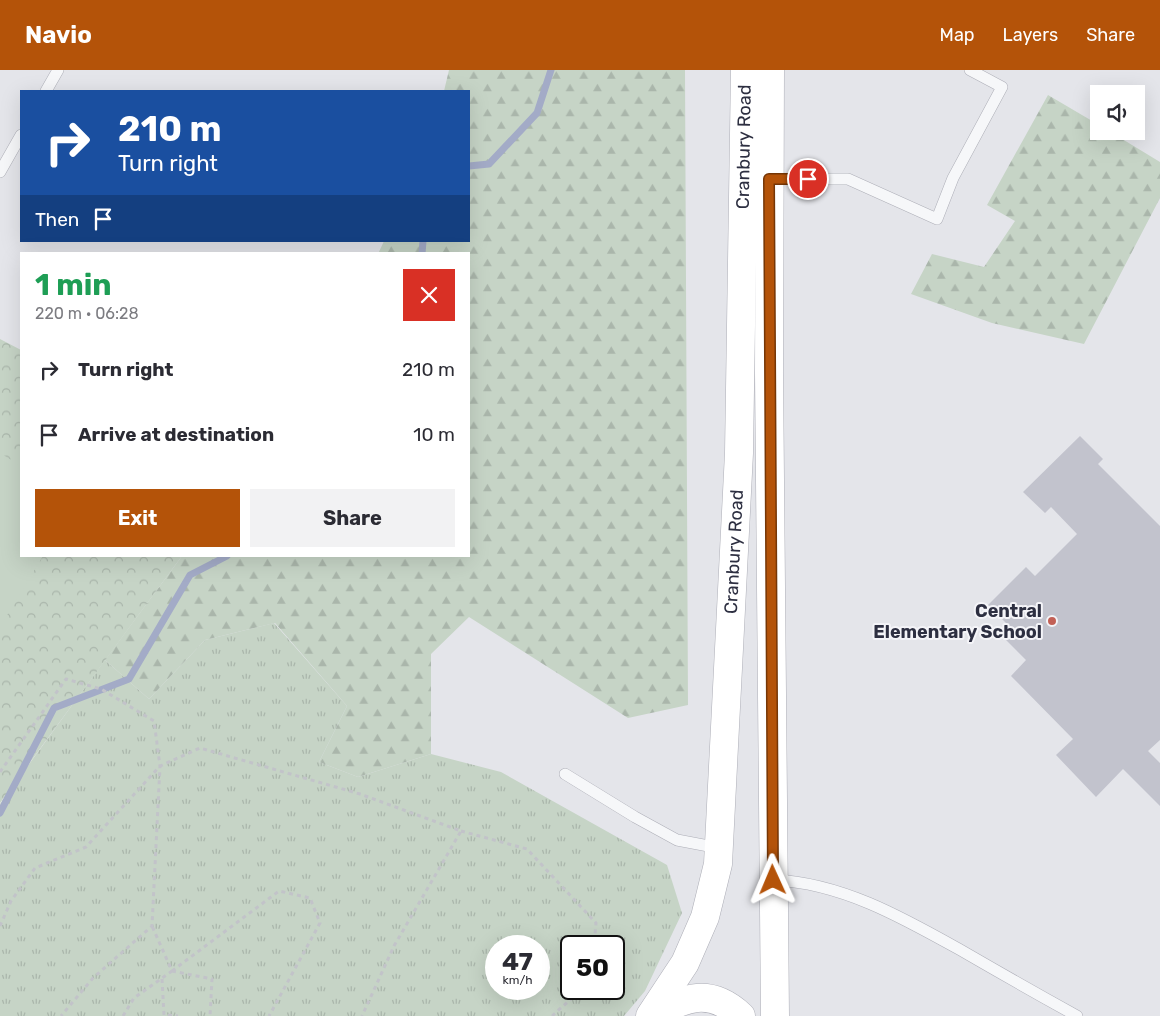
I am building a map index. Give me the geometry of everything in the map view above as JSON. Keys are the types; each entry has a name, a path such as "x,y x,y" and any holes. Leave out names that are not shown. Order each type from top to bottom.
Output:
{"main road":[{"name":"Cranbury Road","path":"651,1016 684,963 705,917 718,864 739,454 745,70"},
{"name":"Cranbury Road","path":"770,70 769,179 775,1016"},
{"path":"651,1016 680,1000 705,997 731,1006 741,1016"}],"lane":[{"path":"47,90 58,70"},
{"path":"769,179 848,179 937,219 953,178 1002,87 970,70"},
{"path":"0,172 20,137"},
{"path":"565,774 635,817 677,840 719,848"},
{"path":"773,880 798,881 835,889 884,910 1077,1016"}],"path":[{"path":"0,772 66,678 101,689 154,722 160,766 152,926 172,971"},
{"path":"0,926 11,901 35,868 86,847 160,766 200,748 360,794 461,831 527,849 596,924 595,935"},
{"path":"362,1016 394,946 461,831"},
{"path":"123,1016 134,998 279,892 310,898 320,923 270,1016"},
{"path":"61,1016 93,978 152,926"},
{"path":"172,971 212,979 210,1016"},
{"path":"162,978 164,1015 178,1016"},
{"path":"552,1016 570,1000"}],"green space":[{"path":"449,70 685,70 688,705 628,718 469,617 431,654 431,754 358,777 319,762 347,706 275,623 205,640 149,699 105,660 181,557 470,557 470,252 379,252 384,242 470,242 470,90 444,90"},
{"path":"1048,95 1090,120 1090,140 1124,140 1160,162 1160,198 1084,344 992,323 911,294 932,254 984,267 1015,221 987,205"},
{"path":"0,339 20,349 20,557 181,557 0,803"},
{"path":"0,453 20,465 20,557 42,557 0,627"},
{"path":"274,623 347,706 319,762 358,777 431,754 501,772 667,865 682,913 645,991 624,1016 0,1016 0,804 105,660 149,699 205,640"}],"building":[{"name":"Central Elementary School","path":"1080,436 1103,459 1098,464 1160,526 1160,740 1148,751 1160,763 1160,806 1123,769 1096,797 1056,755 1073,739 1011,676 1026,660 1001,635 1009,626 988,605 1026,567 1035,576 1077,534 1051,507 1045,513 1023,492"}],"waterway":[{"path":"470,166 489,164 537,113 551,70"},
{"path":"422,252 423,242"},
{"path":"0,813 54,708 129,679 190,575 225,557"}],"place":[{"name":"Central Elementary School","path":"1052,621"}],"route":[{"path":"773,880 769,179 808,179"}]}
